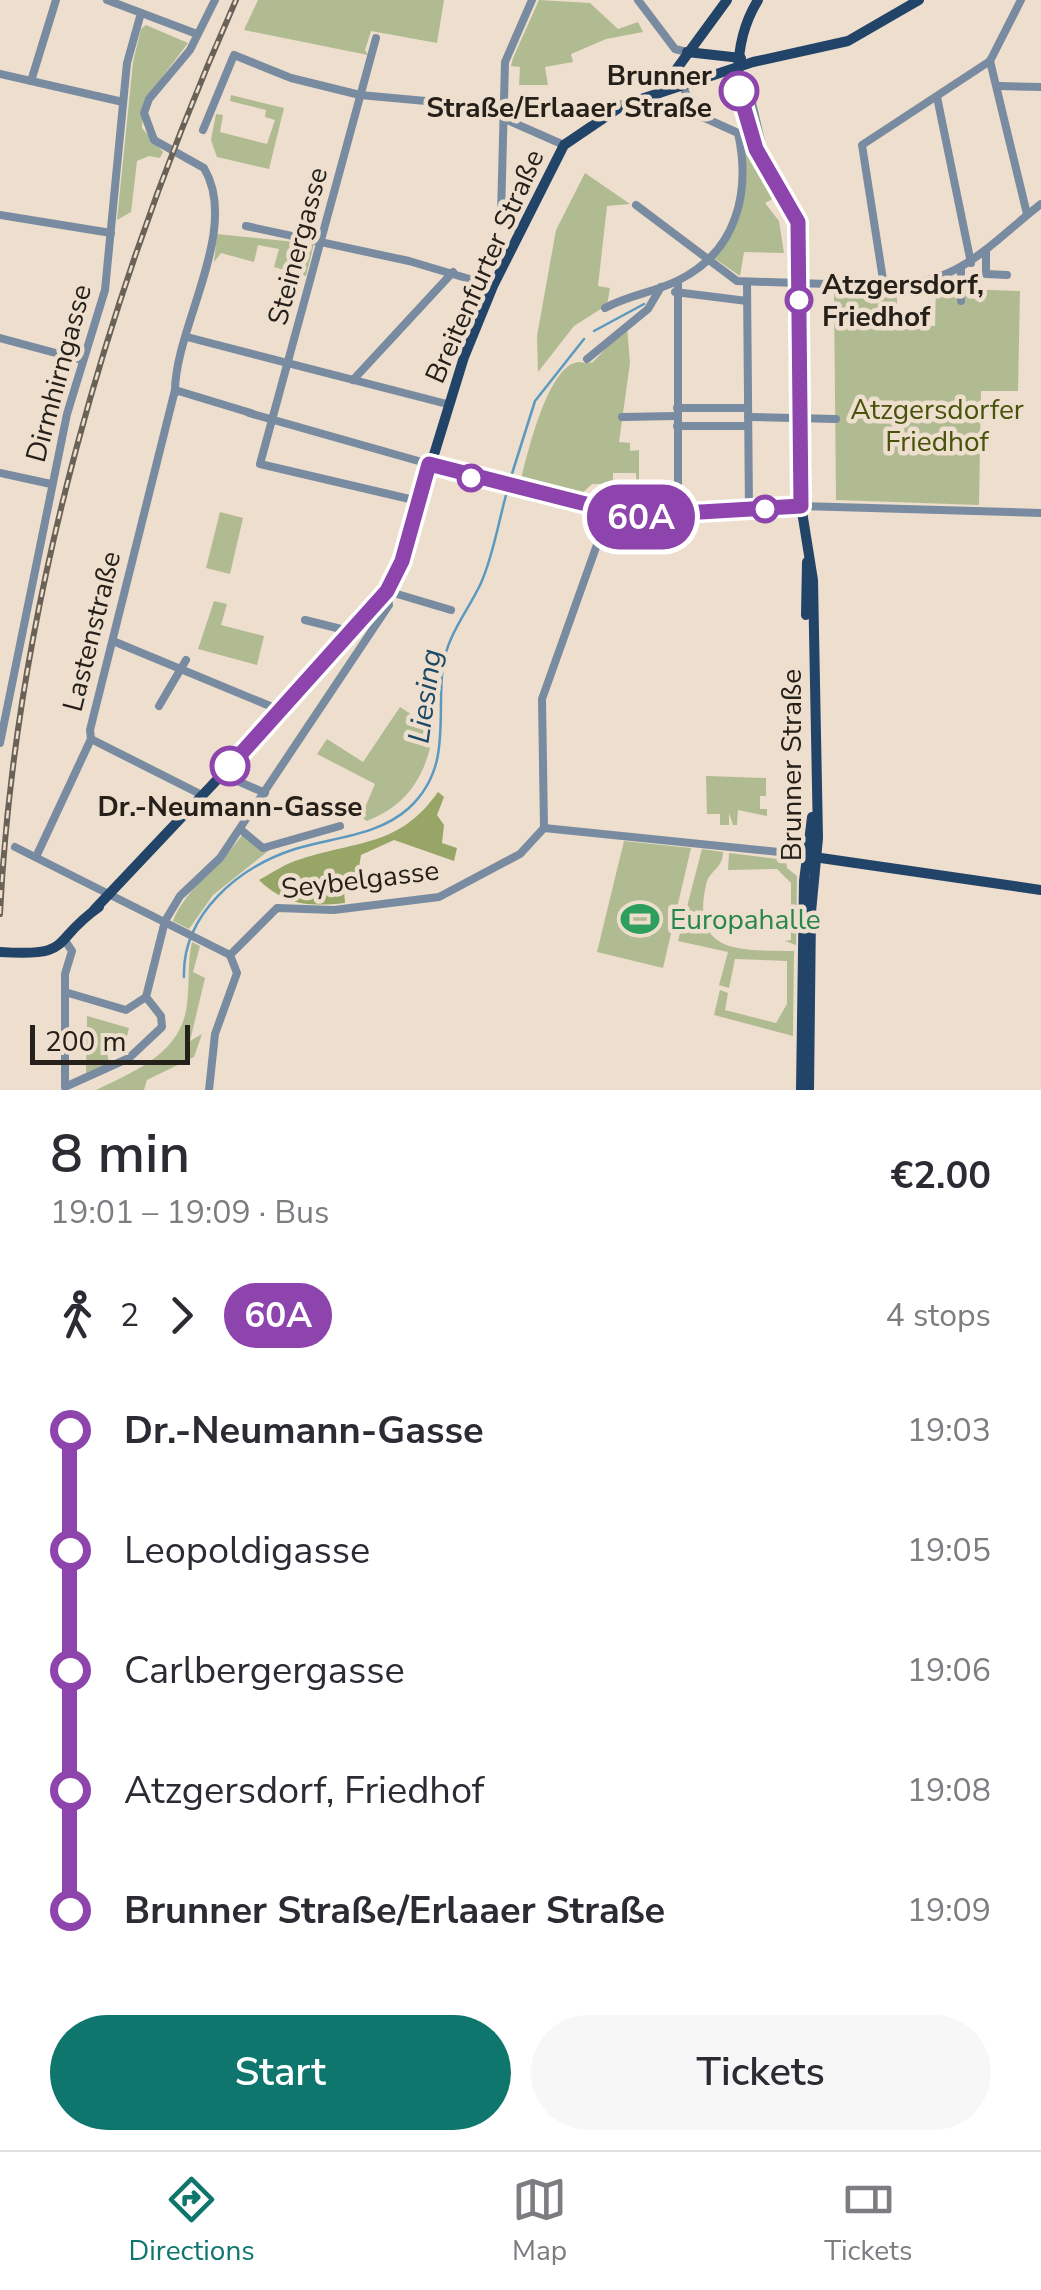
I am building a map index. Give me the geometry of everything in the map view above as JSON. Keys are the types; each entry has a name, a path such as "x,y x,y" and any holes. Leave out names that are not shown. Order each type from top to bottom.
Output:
{"main road":[{"name":"Breitenfurter Straße","path":"4,952 36,954 66,942 282,711 387,591 401,558 447,404 493,286 564,145 624,105 659,93 727,0"},
{"name":"Brunner Straße","path":"758,0 744,26 738,63 739,88 756,149 796,215 799,283 801,506 807,561 812,816 805,1090"},
{"path":"687,52 738,63 848,41 919,0"},
{"path":"659,93 681,88 738,63"},
{"path":"670,80 681,88"},
{"path":"429,464 498,485 633,516 801,506"},
{"path":"812,856 1041,890"}],"street":[{"path":"31,81 56,0"},
{"path":"107,0 197,34 214,0"},
{"path":"520,231 501,215 505,119 502,108 506,57 532,0"},
{"path":"638,0 675,49 687,52"},
{"path":"884,286 862,145 990,61 1021,0"},
{"name":"Dirmhirngasse","path":"0,744 51,484 82,360 106,290 123,102 140,12"},
{"name":"Lastenstraße","path":"36,857 91,739 210,249 213,198 207,172 149,134 145,108 184,60 197,34"},
{"name":"Steinergasse","path":"376,38 260,466 418,501"},
{"path":"203,130 234,55 291,78 360,95 502,108"},
{"path":"990,61 999,86 1026,214"},
{"path":"0,74 123,102"},
{"path":"999,86 1041,87"},
{"path":"605,308 678,281 709,259 728,236 741,206 741,149 736,130 696,114 681,88"},
{"path":"937,97 970,264"},
{"path":"505,119 564,145"},
{"path":"636,205 738,280 884,286 961,270 1041,204"},
{"path":"0,216 111,234"},
{"path":"246,226 452,272 493,286"},
{"path":"986,250 986,274 1007,275"},
{"path":"961,270 961,302"},
{"path":"353,380 416,306 452,272"},
{"path":"678,281 678,516"},
{"path":"746,282 749,510"},
{"path":"587,358 648,309 662,287"},
{"path":"676,292 746,301"},
{"path":"187,337 447,404"},
{"path":"0,338 82,360"},
{"path":"175,390 429,464"},
{"path":"622,417 799,416 836,420"},
{"path":"677,417 748,417"},
{"path":"0,472 51,484"},
{"path":"801,506 1041,514"},
{"path":"610,511 542,699 544,828 812,856"},
{"path":"66,992 126,1010 146,997 165,921 180,896 220,858 265,792 389,605 387,591 452,610"},
{"path":"305,620 353,632"},
{"path":"112,641 184,664 282,711"},
{"path":"159,706 184,664"},
{"path":"91,739 202,795"},
{"path":"222,774 265,792"},
{"path":"240,828 263,848 340,826"},
{"name":"Seybelgasse","path":"230,955 278,908 334,910 440,897 520,854 544,828"},
{"path":"15,847 230,955 237,974 216,1034 209,1090"},
{"path":"66,942 72,953 66,992 65,1087 130,1058 157,1036 163,1020 146,997"}],"green space":[{"path":"258,0 444,0 437,43 371,31 365,50 368,55 244,30"},
{"path":"539,0 590,3 618,29 638,22 643,32 606,39 571,54 573,62 545,67 548,85 519,85 520,67 511,66"},
{"path":"146,25 188,43 144,101 142,128 163,152 160,158 149,156 137,161 131,212 117,220 133,62 141,29"},
{"path":"231,95 284,108 269,169 217,157 211,140 216,114 223,115 220,132 267,144 275,120 265,117 266,110 230,101"},
{"path":"745,147 782,201 776,197 765,203 779,221 784,253 744,252 740,276 714,258 738,217"},
{"path":"585,173 630,204 607,206 598,286 610,288 607,305 574,326 538,372 537,336 556,230"},
{"path":"217,234 314,244 306,276 274,267 279,249 258,245 254,262 221,253 214,262"},
{"name":"Atzgersdorfer Friedhof","path":"963,276 964,289 1020,291 1018,391 981,391 979,505 836,500 834,293 897,294 897,325 935,326 936,282"},
{"path":"627,326 630,363 619,442 630,443 630,451 639,450 639,483 666,483 665,498 647,498 637,491 636,473 613,473 613,482 633,482 633,505 644,506 643,511 632,508 631,483 592,484 578,497 520,484 540,415 557,379 567,367 593,362"},
{"path":"220,512 243,518 230,574 206,568"},
{"path":"214,601 227,604 221,625 264,636 257,665 198,649"},
{"path":"400,707 434,729 427,760 405,796 367,821 361,817 375,784 317,754 327,739 363,762"},
{"path":"706,776 766,778 766,796 760,796 760,809 767,809 767,816 738,810 737,825 733,825 729,813 729,825 720,825 720,814 707,814"},
{"path":"438,792 444,797 437,815 444,825 442,843 457,848 454,861 394,840 361,855 358,874 343,877 345,903 298,902 278,895 259,880 295,861 393,832 423,810"},
{"path":"242,835 272,848 213,895 189,929 173,921 186,898"},
{"name":"Europahalle","path":"624,841 691,848 663,968 597,952"},
{"path":"702,849 723,852 706,885 703,908 713,937 740,948 794,951 793,1036 714,1015 720,990 728,993 725,1010 776,1023 787,1004 787,961 735,959 729,988 719,985 728,952 678,941"},
{"path":"729,853 786,860 787,868 797,876 796,945 785,941 791,940 791,883 777,869 728,870"},
{"path":"192,942 200,946 193,972 205,978 190,1041 202,1034 194,1057 147,1080 144,1090 96,1090 154,1058 176,1035 187,1004"},
{"path":"87,1016 129,1028 125,1044 105,1041 109,1063 86,1073"}],"waterway":[{"name":"Liesing","path":"594,331 644,304"},
{"name":"Liesing","path":"510,480 535,401 584,339"},
{"name":"Liesing","path":"184,977 186,954 203,914 235,881 295,849 384,825 409,808 423,792 432,776 440,741 446,654 486,572 508,488"}],"railway":[{"path":"0,914 9,798 26,681 48,564 77,447 148,218 236,0"}],"bus line":[{"name":"60A","path":"230,766 387,591 402,561 429,464 633,516 801,506 798,222 786,195 756,149 739,91"}],"place":[{"name":"Brunner Straße/Erlaaer Straße","path":"739,91"},
{"name":"Atzgersdorf, Friedhof","path":"799,300"},
{"name":"Dr.-Neumann-Gasse","path":"230,766"},
{"name":"Europahalle","path":"640,919"}]}
